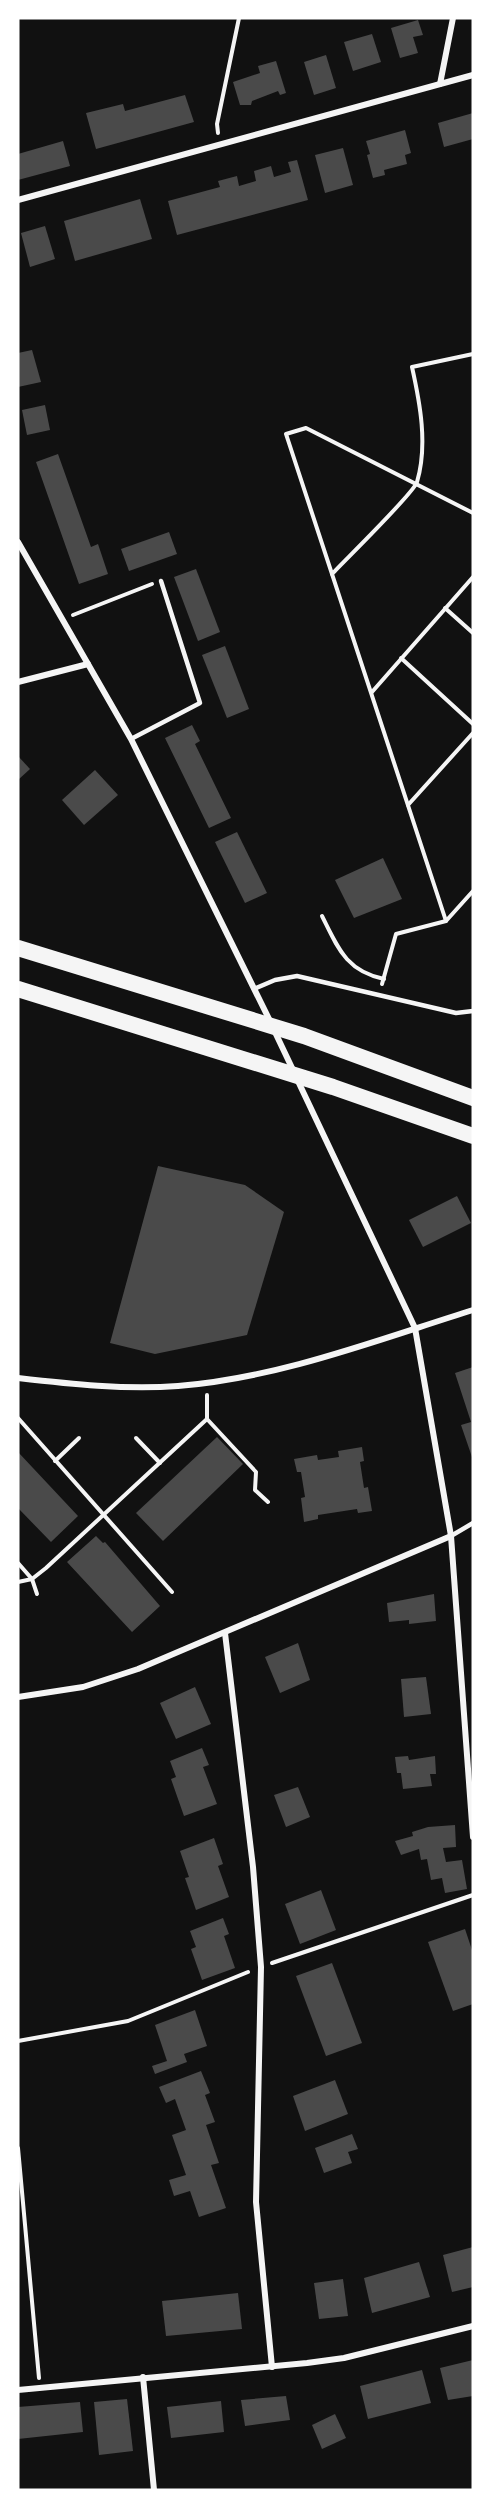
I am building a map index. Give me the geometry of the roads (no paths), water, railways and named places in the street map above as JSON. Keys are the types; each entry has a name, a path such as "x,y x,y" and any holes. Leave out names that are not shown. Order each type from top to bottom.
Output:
{"highway":[{"path":"18,948 304,1036 473,1098"},
{"path":"18,989 259,1063 473,1136"}],"street":[{"path":"440,84 453,18"},
{"path":"18,200 473,75"},
{"path":"18,542 131,739 254,989 415,1328 451,1536 473,1837"},
{"path":"18,682 88,664"},
{"path":"18,1378 157,1387 207,1382 293,1366 473,1310"},
{"path":"18,1697 48,1694 101,1682 156,1662 451,1536"},
{"path":"225,1633 253,1867 261,1967 256,2202 272,2367"},
{"path":"18,2390 272,2367 344,2358 473,2326"},
{"path":"143,2377 154,2490"}],"lane":[{"path":"131,739 200,703 161,581"},
{"path":"254,989 275,980 297,976 456,1013 473,1011"},
{"path":"451,1536 473,1523"}]}
